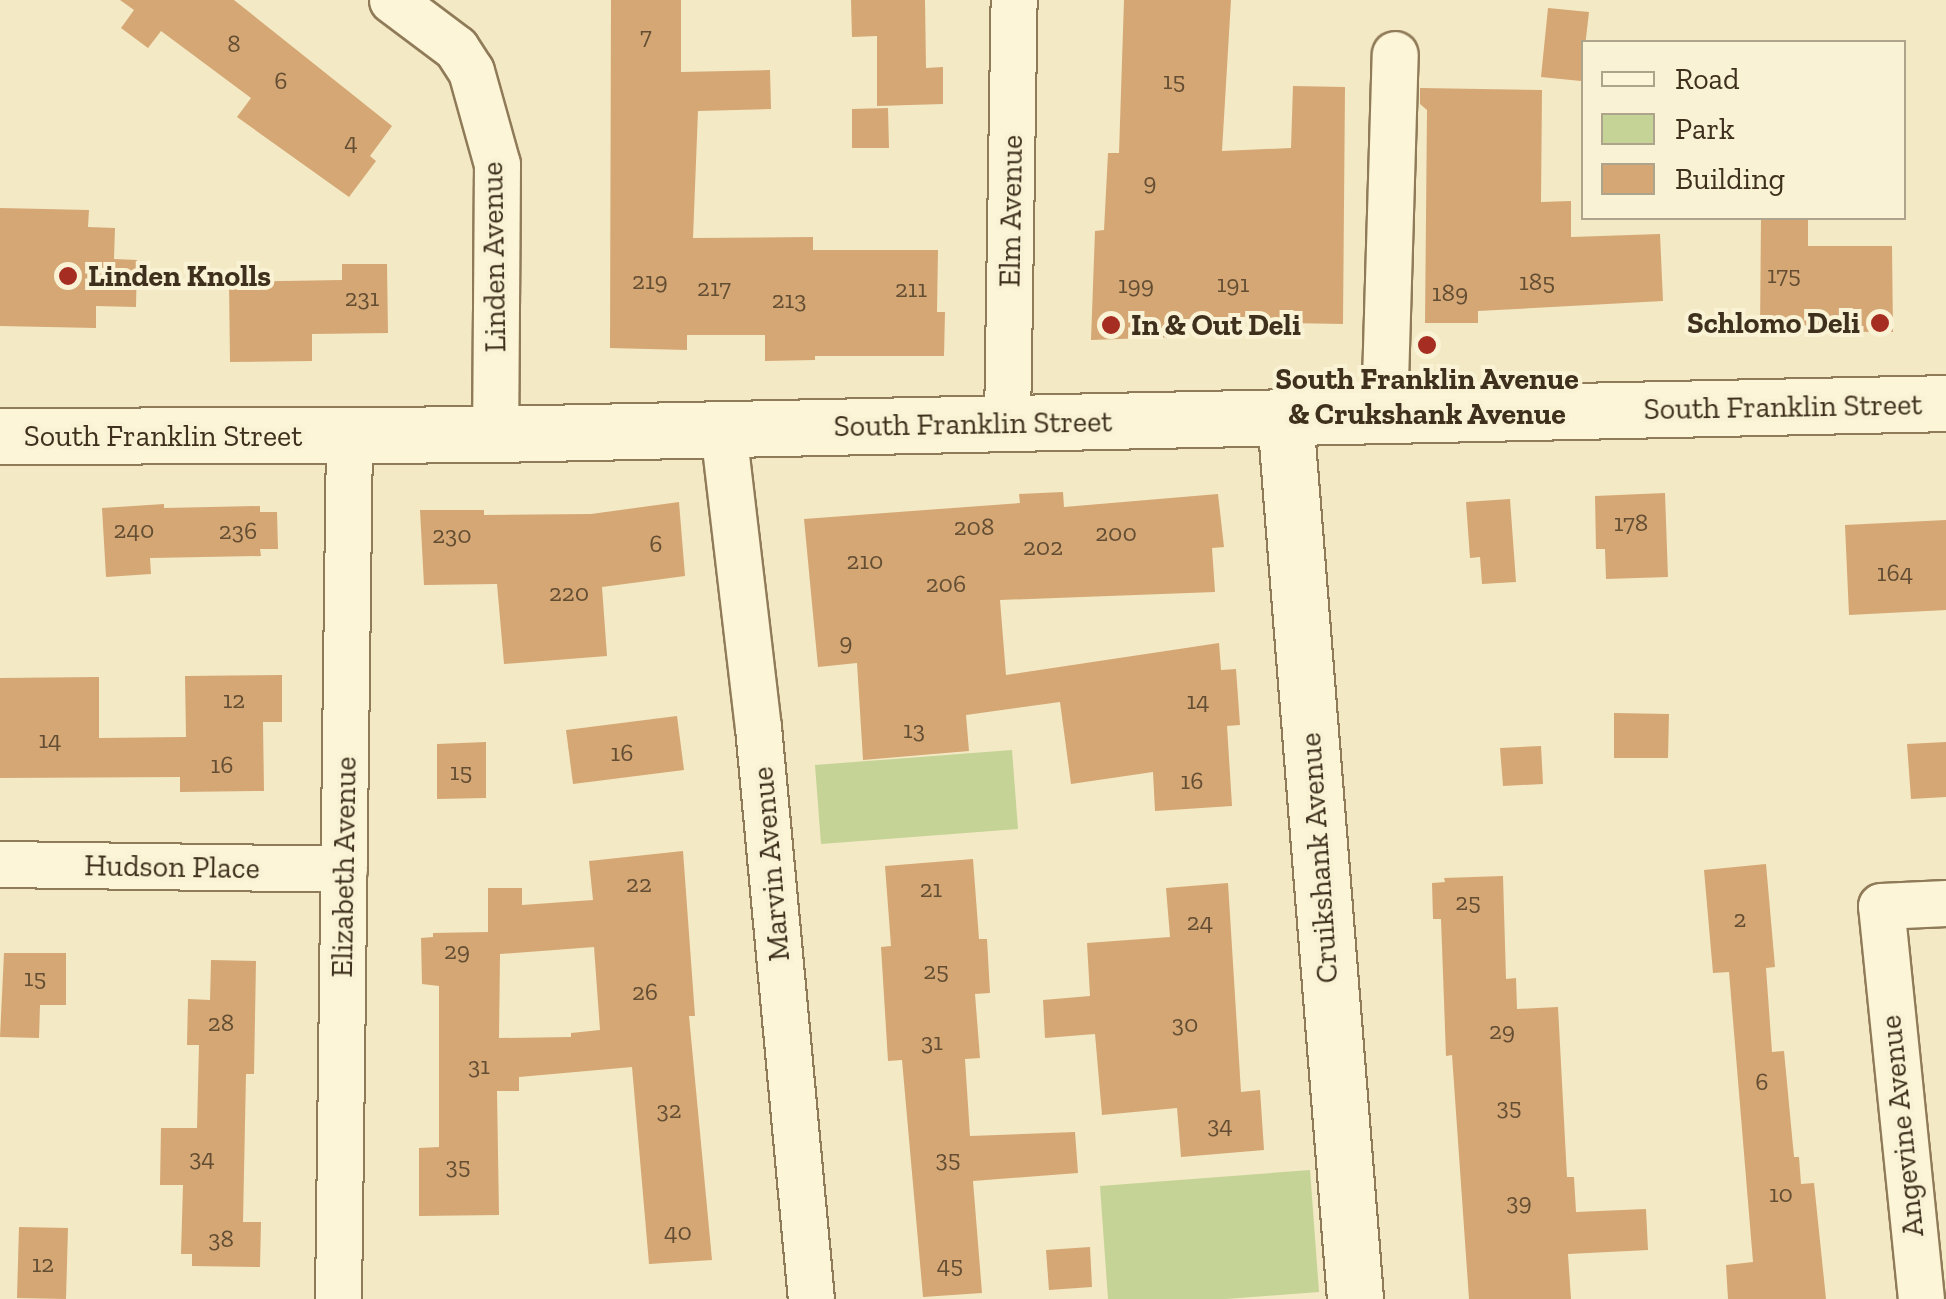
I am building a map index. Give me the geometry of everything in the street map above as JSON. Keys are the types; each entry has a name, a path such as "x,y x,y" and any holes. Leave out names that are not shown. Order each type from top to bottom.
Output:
{"main road":[{"name":"South Franklin Street","path":"0,436 495,434 1946,403"},
{"name":"Cruikshank Avenue","path":"1285,417 1355,1299"}],"street":[{"name":"Linden Avenue","path":"392,0 456,48 471,71 496,164 495,434"},
{"name":"Elm Avenue","path":"1007,423 1014,0"},
{"path":"1384,415 1395,54"},
{"name":"Marvin Avenue","path":"723,430 758,727 811,1299"},
{"name":"Elizabeth Avenue","path":"338,1299 349,436"},
{"name":"Hudson Place","path":"0,864 344,869"},
{"name":"Angevine Avenue","path":"1921,1299 1881,906 1946,904"}],"green space":[{"path":"1012,750 1018,829 821,844 815,765"},
{"path":"1310,1170 1319,1292 1226,1299 1108,1299 1100,1186"}],"building":[{"path":"120,0 234,0 392,126 370,156 376,161 349,197 237,117 251,98 161,31 148,48 121,28 134,10"},
{"path":"611,0 681,0 681,72 770,70 771,109 698,111 693,238 813,237 813,250 938,250 937,312 945,312 944,356 815,356 815,360 765,361 765,335 687,335 687,350 610,348"},
{"path":"851,0 925,0 926,68 943,67 943,104 877,106 877,36 852,37"},
{"path":"1124,0 1231,0 1222,151 1291,148 1293,86 1345,87 1343,324 1290,323 1290,319 1178,322 1177,337 1091,340 1095,231 1104,230 1108,153 1119,153"},
{"path":"1548,8 1589,12 1586,40 1581,40 1581,81 1541,77"},
{"path":"1420,88 1542,90 1541,202 1571,201 1571,237 1660,234 1663,301 1478,311 1478,323 1425,323 1427,110 1420,104"},
{"path":"888,108 889,148 852,148 852,109"},
{"name":"Linden Knolls","path":"0,208 89,210 88,227 115,228 114,259 137,260 136,307 96,306 96,328 0,326"},
{"path":"1761,220 1808,220 1808,246 1892,246 1893,332 1760,331"},
{"path":"342,264 387,264 388,333 312,334 312,361 230,362 229,282 342,280"},
{"path":"1063,492 1064,507 1218,494 1224,547 1212,548 1215,592 1000,600 1006,675 1219,643 1221,670 1236,669 1240,725 1227,726 1232,806 1155,811 1153,772 1071,784 1060,702 966,715 969,751 863,760 857,663 818,667 804,519 1020,503 1019,494"},
{"path":"1665,493 1668,577 1606,579 1605,549 1596,549 1595,496"},
{"path":"1510,499 1516,582 1482,584 1480,557 1470,558 1466,502"},
{"path":"679,502 685,576 602,587 607,656 504,664 497,584 424,585 420,510 484,510 484,515 591,514"},
{"path":"164,504 164,508 260,506 260,512 277,512 278,549 260,549 261,556 150,558 151,574 106,577 102,508"},
{"path":"1946,520 1946,610 1849,615 1845,525"},
{"path":"282,675 282,722 263,722 264,791 180,792 180,777 0,778 0,678 99,677 99,738 186,737 185,676"},
{"path":"1614,713 1669,714 1668,758 1614,758"},
{"path":"677,716 684,770 573,784 566,730"},
{"path":"486,742 486,798 437,799 437,744"},
{"path":"1946,742 1946,797 1911,799 1907,744"},
{"path":"1541,746 1543,784 1503,786 1500,748"},
{"path":"683,851 695,1016 689,1016 712,1260 649,1264 632,1067 519,1077 519,1091 497,1091 499,1215 419,1216 419,1148 439,1147 439,986 422,984 421,938 433,937 433,933 488,932 488,888 522,888 522,905 593,900 589,861","holes":["594,947 600,1030 571,1033 571,1037 499,1038 500,954"]},
{"path":"973,859 979,939 987,939 990,993 975,994 980,1058 965,1059 970,1136 1075,1132 1078,1173 973,1181 982,1293 923,1297 902,1060 888,1061 881,947 891,946 885,866"},
{"path":"1766,864 1775,967 1766,968 1772,1052 1784,1051 1794,1157 1799,1157 1801,1184 1814,1183 1826,1299 1728,1299 1726,1265 1753,1262 1729,972 1713,973 1704,870"},
{"path":"1503,876 1506,979 1516,978 1517,1009 1558,1007 1567,1177 1574,1177 1576,1212 1646,1209 1648,1250 1568,1254 1571,1299 1469,1299 1452,1055 1446,1056 1441,919 1433,919 1432,883 1445,882 1444,878"},
{"path":"1228,883 1241,1092 1260,1090 1264,1150 1181,1157 1177,1108 1102,1115 1095,1034 1045,1038 1043,1000 1090,996 1087,943 1170,937 1166,888"},
{"path":"4,953 66,953 66,1005 40,1005 39,1038 0,1037"},
{"path":"211,960 256,961 254,1074 246,1074 243,1222 261,1222 260,1267 192,1266 192,1254 181,1254 183,1185 160,1185 161,1128 197,1128 199,1045 187,1045 188,999 210,1000"},
{"path":"19,1227 68,1228 66,1299 17,1298"},
{"path":"1090,1247 1092,1287 1049,1290 1046,1250"}],"place":[{"name":"Linden Knolls","path":"68,276"},
{"name":"Schlomo Deli","path":"1880,323"},
{"name":"In & Out Deli","path":"1111,325"},
{"name":"South Franklin Avenue & Crukshank Avenue","path":"1427,345"}]}
